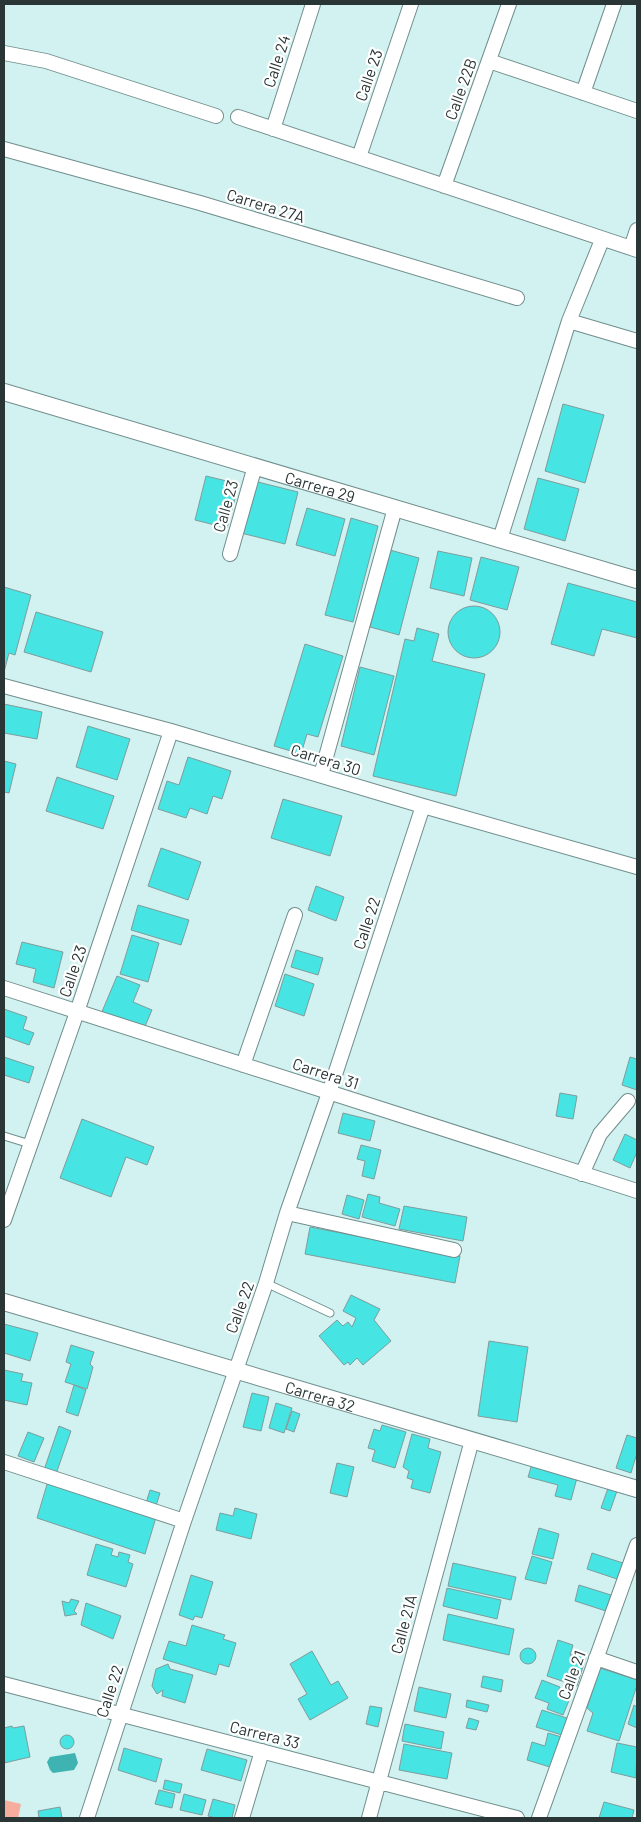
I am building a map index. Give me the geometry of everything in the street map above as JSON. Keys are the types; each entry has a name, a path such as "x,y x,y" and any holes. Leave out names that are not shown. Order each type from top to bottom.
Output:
{"street":[{"name":"Calle 24","path":"273,129 313,4"},
{"name":"Calle 23","path":"359,158 411,4"},
{"name":"Calle 22B","path":"444,186 509,4"},
{"path":"583,93 614,4"},
{"path":"4,53 46,61 216,116"},
{"path":"489,61 637,112"},
{"path":"238,117 602,240 634,249 637,230"},
{"name":"Carrera 27A","path":"4,149 200,203 517,298"},
{"path":"500,539 569,320 602,240"},
{"path":"569,320 637,341"},
{"name":"Carrera 29","path":"4,392 637,580"},
{"name":"Calle 23","path":"230,554 255,466"},
{"path":"321,775 394,508"},
{"name":"Carrera 30","path":"4,686 171,731 637,867"},
{"name":"Calle 23","path":"4,1220 77,1012 171,731"},
{"name":"Calle 22","path":"87,1818 119,1715 266,1283 287,1213 329,1093 423,806"},
{"path":"243,1065 295,915"},
{"name":"Carrera 31","path":"4,988 637,1192"},
{"path":"582,1174 600,1134 628,1102"},
{"path":"287,1213 454,1250"},
{"name":"Carrera 32","path":"4,1302 637,1489"},
{"name":"Calle 21A","path":"369,1818 472,1440"},
{"path":"4,1462 184,1520"},
{"name":"Calle 21","path":"539,1818 637,1545"},
{"path":"596,1658 637,1672"},
{"name":"Carrera 33","path":"4,1684 517,1818"},
{"path":"242,1818 262,1751"}],"lane":[{"path":"4,1136 30,1144"},
{"path":"266,1283 330,1314"}],"shaded area":[{"path":"4,1800 21,1804 18,1818 4,1818"}],"water":[{"path":"75,1753 78,1763 74,1770 53,1773 50,1770 47,1762 50,1757"}],"building":[{"path":"563,404 604,415 585,483 545,471"},
{"path":"206,476 239,484 227,528 195,520"},
{"path":"538,478 579,489 565,541 524,529"},
{"path":"254,481 298,492 285,544 241,533"},
{"path":"307,508 345,519 335,556 296,545"},
{"path":"351,518 378,526 353,622 325,615"},
{"path":"390,550 419,558 399,635 370,627"},
{"path":"438,551 472,558 464,596 430,588"},
{"path":"481,557 519,567 507,610 470,600"},
{"path":"568,583 637,602 637,638 602,629 594,656 551,644"},
{"path":"4,587 31,595 15,655 9,653 4,672"},
{"path":"474,606 484,608 492,614 498,622 500,632 498,642 492,650 484,656 474,658 464,656 456,650 450,642 448,632 450,622 456,614 464,608"},
{"path":"36,612 103,632 91,672 24,652"},
{"path":"417,628 439,634 432,661 485,674 456,796 373,776 405,639 414,641"},
{"path":"305,644 343,656 318,737 307,734 301,754 274,746"},
{"path":"360,667 394,676 374,755 341,746"},
{"path":"4,704 42,712 37,739 4,733"},
{"path":"88,726 130,739 117,780 76,767"},
{"path":"188,757 231,771 222,799 213,796 207,814 190,808 186,818 158,809 167,781 179,785"},
{"path":"4,761 16,764 9,793 4,792"},
{"path":"57,777 114,796 103,829 46,811"},
{"path":"283,799 342,816 330,856 271,838"},
{"path":"161,848 201,862 188,900 148,886"},
{"path":"316,886 344,897 336,921 308,910"},
{"path":"138,905 189,920 181,945 131,930"},
{"path":"132,935 159,943 148,982 120,974"},
{"path":"22,942 63,952 54,988 33,982 36,969 16,964"},
{"path":"296,950 323,958 318,975 291,967"},
{"path":"285,974 314,984 304,1016 275,1006"},
{"path":"117,976 140,985 133,1002 152,1010 143,1031 101,1014"},
{"path":"4,1009 27,1017 23,1029 34,1033 29,1045 4,1036"},
{"path":"4,1057 34,1067 29,1083 4,1075"},
{"path":"630,1057 637,1059 637,1090 622,1085"},
{"path":"560,1093 577,1096 573,1119 556,1116"},
{"path":"343,1113 375,1121 370,1141 338,1133"},
{"path":"82,1119 154,1147 147,1165 126,1157 111,1197 60,1178"},
{"path":"625,1134 637,1140 637,1152 630,1168 613,1160"},
{"path":"361,1145 381,1150 374,1179 362,1176 365,1161 357,1159"},
{"path":"368,1194 380,1197 379,1203 400,1209 395,1226 362,1217"},
{"path":"347,1195 364,1200 359,1219 342,1214"},
{"path":"404,1206 467,1217 463,1241 399,1229"},
{"path":"310,1227 460,1256 455,1283 305,1254"},
{"path":"351,1295 380,1309 374,1320 391,1341 363,1365 357,1358 350,1365 348,1362 344,1365 319,1336 337,1320 343,1326 348,1322 352,1327 356,1318 343,1311"},
{"path":"4,1324 38,1333 30,1361 4,1353"},
{"path":"489,1341 528,1347 517,1422 478,1416"},
{"path":"71,1345 94,1352 90,1364 93,1367 87,1389 65,1382 71,1364 66,1362"},
{"path":"4,1370 23,1374 21,1381 32,1383 27,1405 4,1400"},
{"path":"74,1385 86,1390 78,1416 66,1412"},
{"path":"252,1393 269,1397 261,1431 243,1427"},
{"path":"276,1403 292,1408 284,1433 269,1428"},
{"path":"292,1411 300,1414 294,1432 286,1429"},
{"path":"382,1425 406,1432 395,1468 372,1461 375,1450 368,1448 374,1429 380,1431"},
{"path":"59,1426 71,1431 56,1474 44,1470"},
{"path":"28,1432 44,1438 34,1462 18,1456"},
{"path":"412,1434 430,1439 428,1448 441,1452 430,1493 411,1488 413,1480 407,1478 409,1471 403,1467"},
{"path":"627,1435 637,1438 637,1453 631,1473 616,1468"},
{"path":"337,1463 354,1467 347,1497 330,1493"},
{"path":"532,1464 577,1478 571,1500 555,1496 558,1485 528,1477"},
{"path":"48,1481 157,1514 145,1554 37,1518"},
{"path":"608,1488 617,1491 610,1511 601,1508"},
{"path":"150,1490 160,1493 156,1506 146,1503"},
{"path":"235,1508 257,1514 251,1539 216,1530 220,1513 233,1516"},
{"path":"539,1528 559,1534 553,1559 532,1554"},
{"path":"96,1544 113,1549 111,1555 118,1557 119,1552 130,1555 128,1562 133,1564 126,1587 87,1575"},
{"path":"592,1553 623,1563 617,1579 587,1569"},
{"path":"532,1556 552,1562 546,1584 525,1579"},
{"path":"453,1563 516,1577 511,1600 448,1586"},
{"path":"191,1575 213,1582 202,1618 195,1616 193,1620 179,1615"},
{"path":"579,1585 611,1595 606,1611 575,1601"},
{"path":"447,1588 501,1600 497,1619 443,1606"},
{"path":"71,1599 79,1601 74,1611 77,1614 65,1616 62,1601 69,1603"},
{"path":"86,1603 121,1616 113,1639 81,1625"},
{"path":"448,1614 514,1629 509,1655 443,1640"},
{"path":"192,1625 225,1635 223,1639 236,1643 229,1667 219,1664 216,1675 163,1659 169,1641 186,1646"},
{"path":"558,1640 573,1645 570,1655 579,1654 586,1657 577,1686 547,1676"},
{"path":"528,1648 536,1656 528,1664 520,1656"},
{"path":"312,1651 331,1685 338,1681 348,1698 310,1720 298,1699 307,1694 290,1664"},
{"path":"168,1664 170,1669 193,1675 185,1703 162,1696 163,1690 157,1694 152,1686 156,1669"},
{"path":"600,1668 637,1680 619,1741 587,1731 593,1713 587,1708"},
{"path":"483,1676 503,1680 501,1692 481,1687"},
{"path":"542,1680 560,1687 557,1694 570,1698 563,1715 547,1709 549,1703 535,1698"},
{"path":"419,1687 451,1694 446,1718 414,1711"},
{"path":"467,1700 489,1705 487,1712 466,1707"},
{"path":"634,1705 637,1707 637,1728 628,1724"},
{"path":"370,1706 382,1708 378,1727 366,1724"},
{"path":"542,1710 567,1718 562,1735 536,1727"},
{"path":"469,1718 479,1721 476,1730 466,1728"},
{"path":"405,1724 444,1732 441,1749 402,1741"},
{"path":"12,1726 13,1728 24,1726 30,1757 4,1763 4,1728"},
{"path":"548,1733 562,1737 553,1768 527,1760 532,1742 545,1746"},
{"path":"64,1735 70,1735 74,1742 70,1749 64,1749 60,1745 60,1739"},
{"path":"617,1743 637,1747 636,1778 611,1772"},
{"path":"404,1744 452,1753 447,1779 399,1770"},
{"path":"124,1748 162,1759 156,1782 118,1770"},
{"path":"207,1749 247,1760 241,1781 201,1770"},
{"path":"165,1780 182,1784 180,1793 163,1789"},
{"path":"159,1790 175,1794 172,1808 155,1804"},
{"path":"184,1794 206,1800 202,1815 180,1810"},
{"path":"213,1799 235,1805 232,1818 208,1816"},
{"path":"604,1802 634,1810 632,1818 599,1818"},
{"path":"60,1807 62,1818 39,1818 38,1811"}]}
